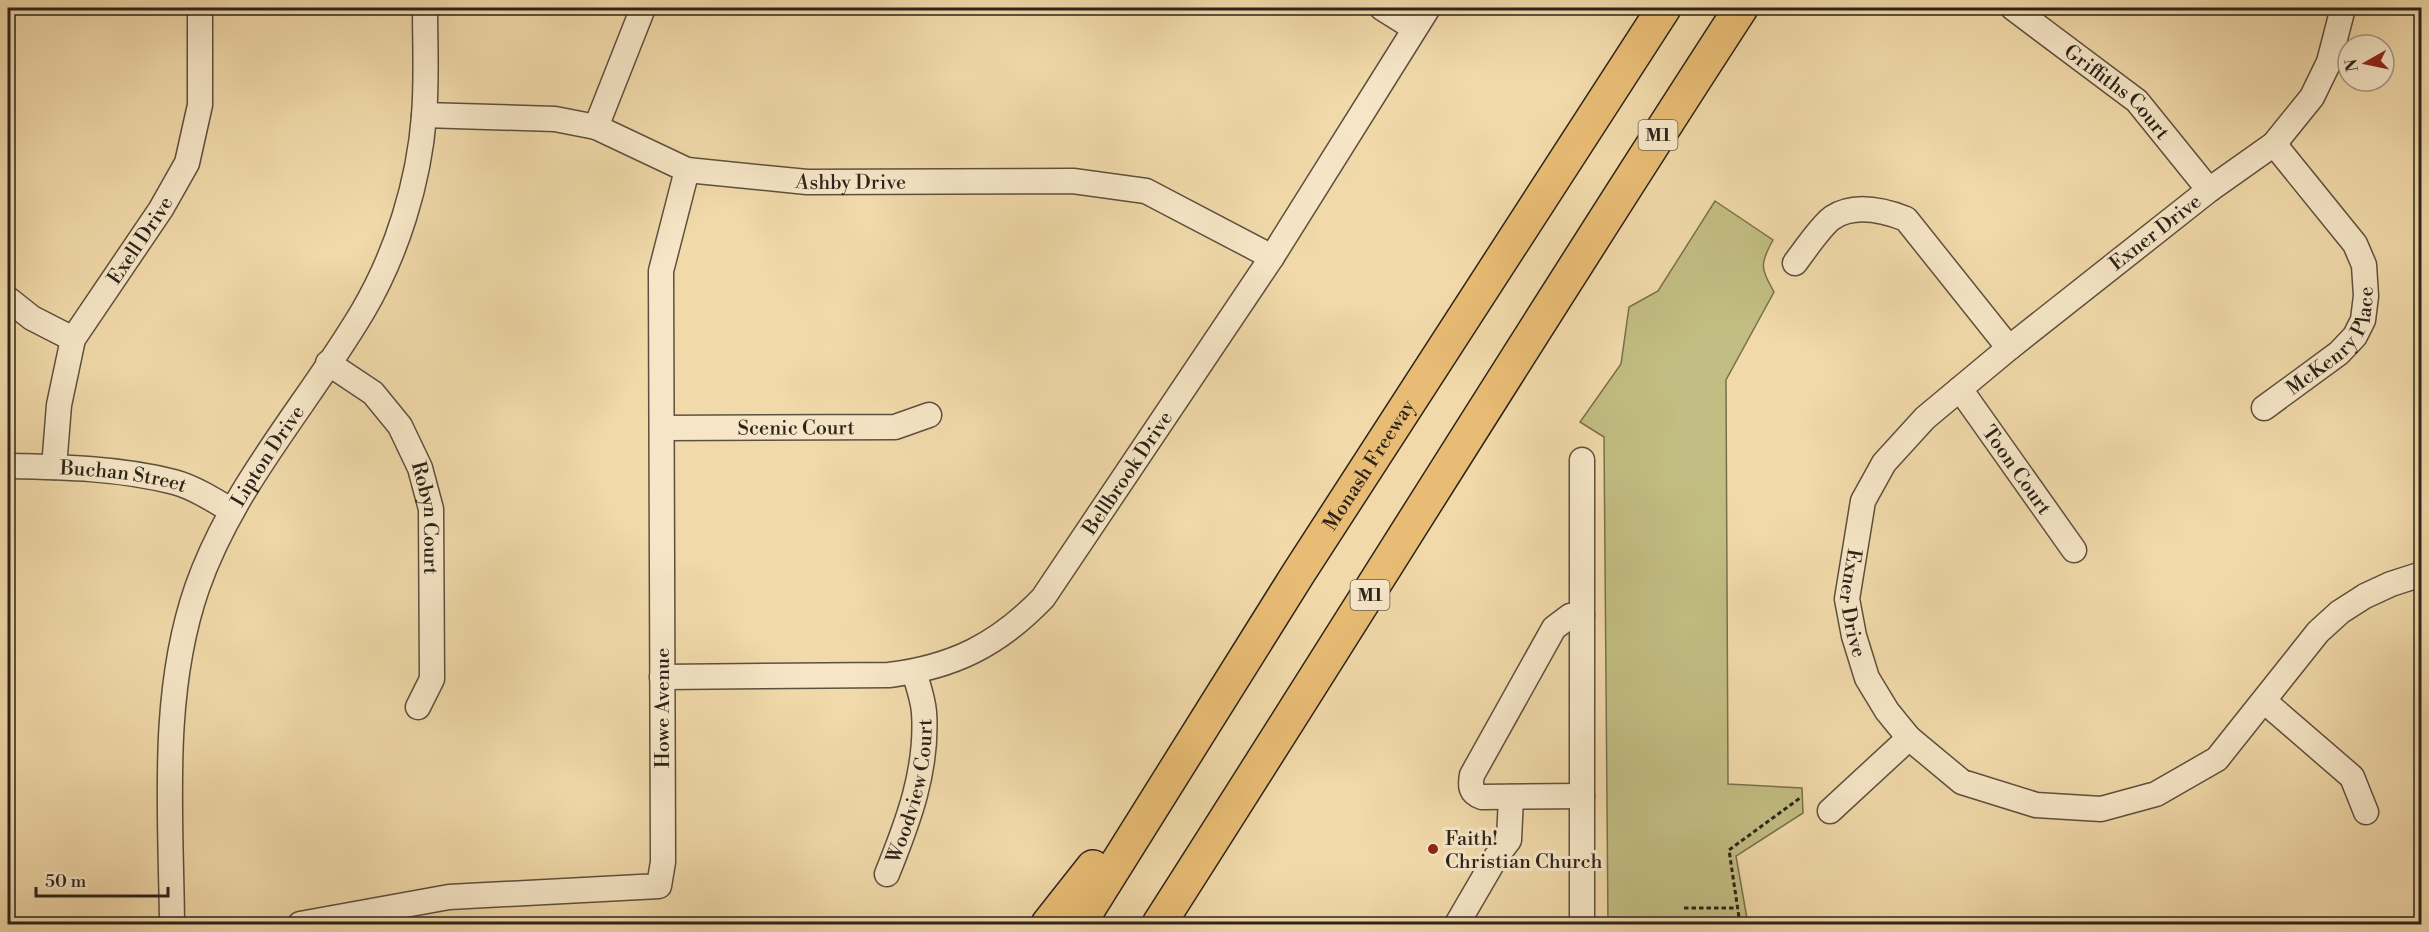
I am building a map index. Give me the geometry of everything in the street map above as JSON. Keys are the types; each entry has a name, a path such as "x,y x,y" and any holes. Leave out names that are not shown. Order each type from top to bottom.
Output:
{"highway":[{"name":"Monash Freeway","path":"1078,924 1298,574 1664,8"},
{"name":"M1","path":"1159,924 1357,615 1575,263 1741,8"},
{"path":"1048,924 1193,741"}],"street":[{"name":"Exell Drive","path":"54,467 59,405 73,339 161,209 187,163 200,105 200,8"},
{"name":"Lipton Drive","path":"171,924 171,749 182,645 197,589 232,511 276,439 363,310 392,253 417,167 424,115 425,8"},
{"path":"597,127 643,8"},
{"path":"1382,8 1414,28"},
{"name":"Bellbrook Drive","path":"662,677 878,675 914,672 936,667 964,656 1000,637 1043,598 1272,257 1428,8"},
{"name":"Griffiths Court","path":"2013,8 2138,101 2208,190"},
{"name":"Exner Drive","path":"2343,8 2329,62 2312,97 2274,144 2208,190 2009,348 1924,418 1884,463 1863,501 1847,598 1854,636 1868,678 1887,711 1909,738 1962,782 2036,805 2101,809 2156,794 2217,759 2318,632 2340,612 2364,596 2421,574"},
{"name":"Ashby Drive","path":"424,115 555,119 597,127 687,170 807,182 1072,181 1146,190 1272,257"},
{"name":"McKenry Place","path":"2264,408 2339,353 2355,336 2363,320 2367,296 2364,265 2355,244 2274,144"},
{"name":"Howe Avenue","path":"300,924 449,897 659,886 663,862 661,271 687,170"},
{"path":"1795,263 1832,219 1850,211 1870,209 1889,212 1906,219 2009,348"},
{"path":"8,299 32,318 73,339"},
{"name":"Robyn Court","path":"328,363 373,393 400,426 420,468 430,509 432,679 418,708"},
{"name":"Toon Court","path":"1960,389 2074,550"},
{"name":"Scenic Court","path":"662,428 895,427 929,415"},
{"path":"1582,460 1582,924"},
{"name":"Buchan Street","path":"8,466 130,473 176,482 232,511"},
{"path":"1582,615 1570,616 1554,628 1472,775 1471,790 1475,795 1482,797 1582,796"},
{"name":"Woodview Court","path":"887,874 911,813 923,762 924,711 914,672"},
{"path":"2264,701 2352,777 2366,812"},
{"path":"1830,811 1909,738"},
{"path":"1457,924 1496,857 1509,840 1511,797"}],"path":[{"path":"1740,924 1729,850 1800,798"},
{"path":"1684,908 1737,908"}],"shaded area":[{"path":"1715,201 1773,240 1765,255 1763,266 1774,292 1726,380 1728,784 1802,788 1803,813 1736,856 1748,924 1608,924 1604,437 1580,422 1621,364 1629,307 1658,291"}],"place":[{"name":"Faith! Christian Church","path":"1433,849"}]}
